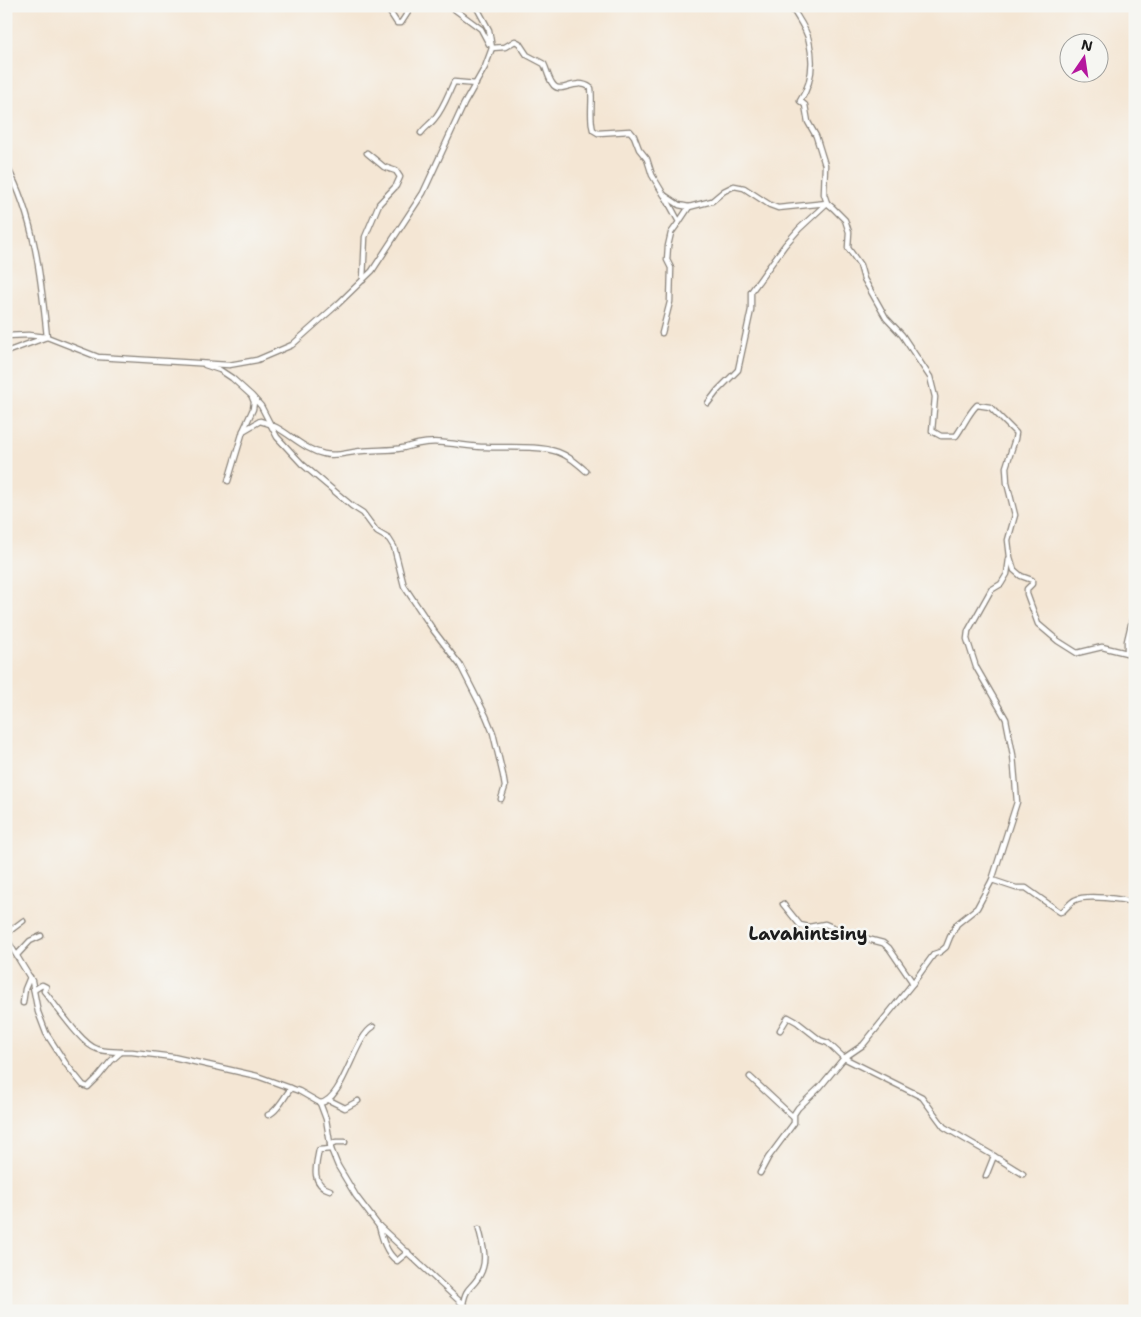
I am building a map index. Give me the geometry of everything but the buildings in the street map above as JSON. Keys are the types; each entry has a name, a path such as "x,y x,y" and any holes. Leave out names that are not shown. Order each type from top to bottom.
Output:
{"street":[{"path":"386,6 397,23 401,23 412,6"},
{"path":"450,6 481,29 492,48"},
{"path":"6,336 28,335 47,337 98,357 229,365 257,360 292,345 372,271 423,193 492,48 489,30 476,6"},
{"path":"791,6 809,40 812,65 806,91 800,101 805,105 808,122 816,136 825,165 824,194 826,203"},
{"path":"492,48 505,47 515,41 527,55 544,64 552,84 557,88 564,88 576,83 591,88 592,110 590,120 593,130 598,133 630,131 647,158 652,175 679,222"},
{"path":"421,133 427,124 434,120 448,97 454,82 476,84"},
{"path":"363,280 365,237 379,204 396,186 400,177 396,170 384,167 366,153"},
{"path":"6,165 16,183 29,219 40,278 47,337"},
{"path":"664,195 679,205 689,207 712,201 724,191 734,186 744,188 778,208 826,203 833,208 845,220 849,232 848,248 860,265 864,279 886,318 902,335 930,377 935,397 932,431 941,436 956,436 964,425 968,414 977,405 990,407 1016,433 1006,467 1007,483 1015,515 1008,540 1014,570 1021,576 1032,580 1032,584 1027,588 1027,594 1038,624 1058,641 1077,653 1102,647 1135,655"},
{"path":"708,403 738,370 751,310 751,292 785,245 826,203"},
{"path":"662,333 670,302 671,268 667,260 671,232 689,207"},
{"path":"6,352 47,337"},
{"path":"199,363 220,370 252,396 261,406 277,437 302,464 363,514 377,532 389,539 394,548 404,586 434,631 460,665 486,716 503,774 505,787 501,799"},
{"path":"229,365 228,373 232,378"},
{"path":"228,481 243,431 254,409 252,396"},
{"path":"243,431 260,421 270,423 288,433 302,444 323,454 402,449 418,444 436,442 485,448 544,448 565,455 586,471"},
{"path":"793,1117 798,1108 844,1058 863,1045 934,954 946,948 957,924 977,908 992,880 1017,802 1013,755 1006,719 976,667 967,639 968,632 991,590 1001,584 1007,574 1010,557"},
{"path":"1128,653 1130,628 1132,620 1135,620"},
{"path":"992,880 1016,888 1026,888 1060,912 1063,912 1075,900 1097,897 1127,900 1135,903"},
{"path":"783,904 800,925 809,927 825,924 849,934 883,943 889,948 913,983"},
{"path":"23,921 11,930 6,937 8,945 30,977 46,1033 66,1064 83,1085 88,1087 98,1078 110,1061 121,1052"},
{"path":"17,956 30,941 41,936"},
{"path":"23,1003 24,989 30,977"},
{"path":"34,990 42,985 46,987 44,990 84,1040 95,1049 174,1057 257,1076 291,1088 320,1103 326,1119 331,1147 338,1166 356,1196 378,1224 470,1311"},
{"path":"780,1030 788,1017 797,1022 820,1040 828,1043 844,1058 922,1097 944,1127 1023,1174"},
{"path":"320,1103 329,1100 336,1090 361,1043 373,1027"},
{"path":"750,1076 793,1117 794,1123 768,1158 760,1173"},
{"path":"268,1115 275,1111 291,1088"},
{"path":"329,1100 345,1108 358,1101"},
{"path":"330,1190 318,1183 315,1171 320,1150 331,1147 336,1142 345,1142"},
{"path":"986,1176 994,1156"},
{"path":"378,1224 383,1240 392,1257 397,1261 408,1252"},
{"path":"463,1304 465,1293 479,1277 485,1261 479,1229"}],"district":[{"name":"Lavahintsiny","path":"808,934"}]}
